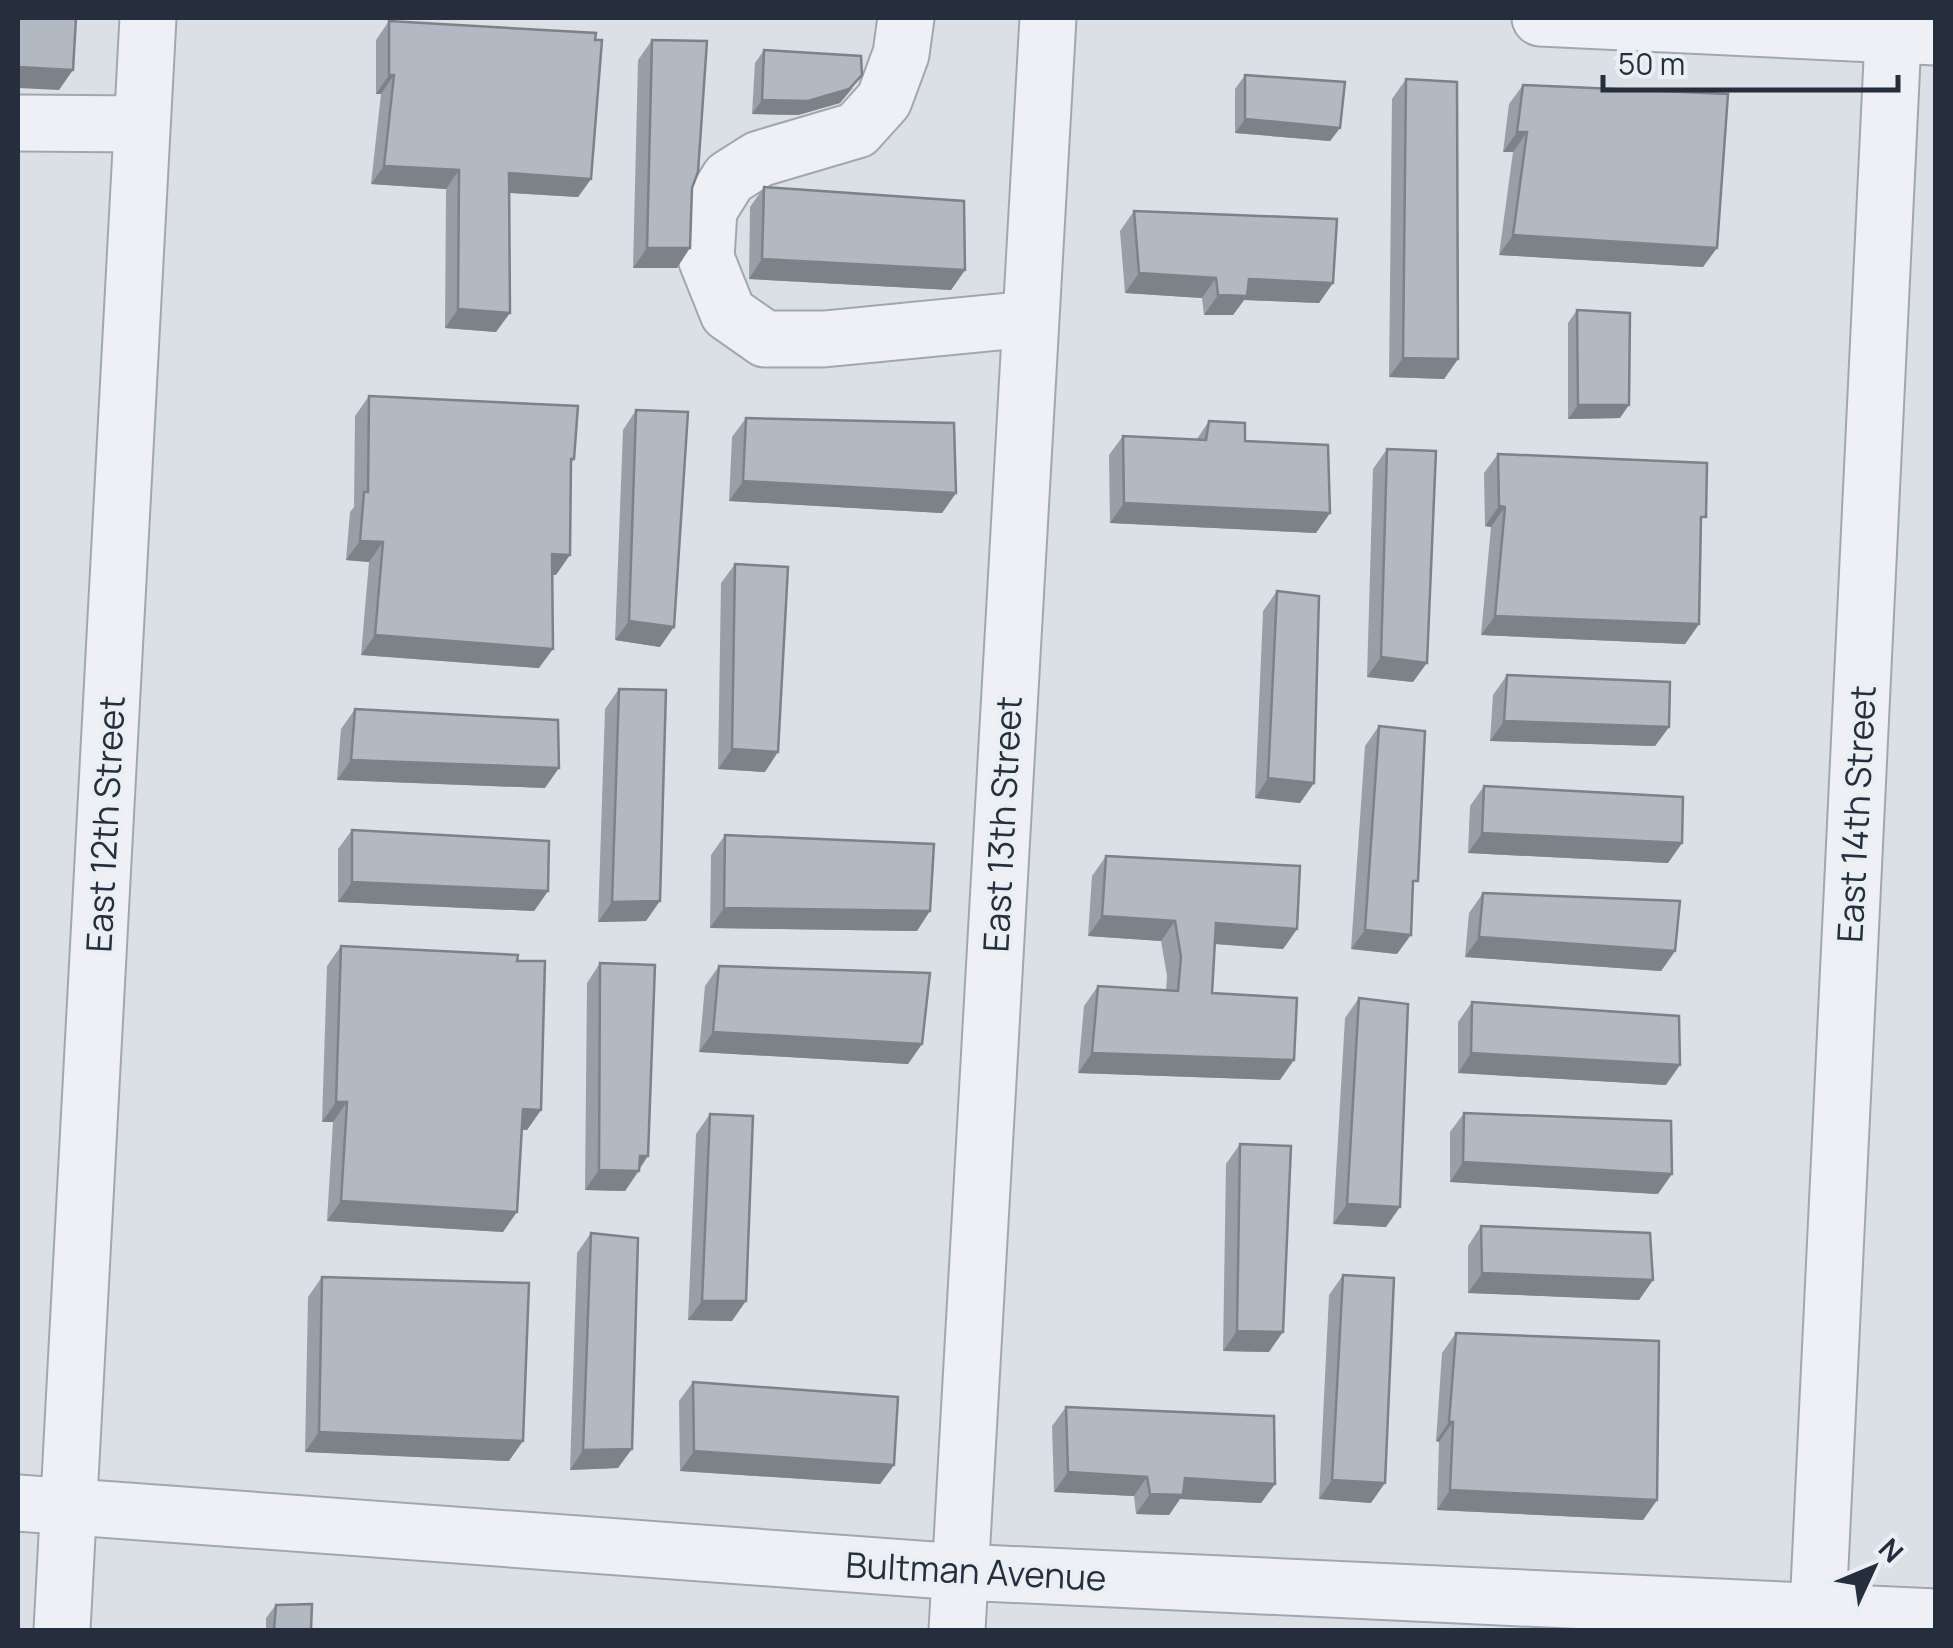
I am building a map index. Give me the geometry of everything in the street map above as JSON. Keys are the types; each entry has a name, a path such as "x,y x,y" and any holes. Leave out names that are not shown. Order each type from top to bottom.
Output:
{"street":[{"name":"East 12th Street","path":"62,1630 43,1504 148,18"},
{"path":"906,18 901,54 884,100 857,130 759,158 729,178 709,210 706,258 728,313 765,339 824,339 1030,319"},
{"name":"East 13th Street","path":"957,1630 1048,18"},
{"path":"1540,18 1907,30"},
{"name":"East 14th Street","path":"1818,1620 1907,30"},
{"path":"18,124 142,124"},
{"name":"Bultman Avenue","path":"43,1504 960,1572 1818,1620 1936,1617"}],"building":[{"path":"18,18 76,18 73,70 18,67"},
{"path":"389,21 596,33 595,40 602,40 591,179 509,173 510,313 458,309 459,170 384,166 394,75 389,75"},
{"path":"652,40 707,41 690,248 647,248"},
{"path":"764,50 861,56 862,75 849,89 808,101 762,100"},
{"path":"1245,75 1345,82 1340,128 1245,119"},
{"path":"1406,79 1457,82 1458,359 1403,358"},
{"path":"1523,85 1728,94 1717,248 1513,235 1527,132 1517,132"},
{"path":"764,187 964,201 965,270 762,259"},
{"path":"1134,211 1337,219 1333,283 1249,279 1247,296 1218,295 1216,278 1139,273"},
{"path":"1577,310 1630,313 1629,405 1578,405"},
{"path":"369,396 578,406 571,459 570,555 552,554 553,649 375,635 383,542 360,541 364,492 368,492"},
{"path":"636,410 688,412 674,627 629,621"},
{"path":"746,418 954,423 956,493 743,481"},
{"path":"1209,421 1245,423 1245,441 1328,445 1330,513 1124,503 1123,436 1206,440"},
{"path":"1387,449 1436,451 1427,663 1381,657"},
{"path":"1498,454 1707,463 1706,517 1701,517 1699,624 1495,616 1505,507 1499,506"},
{"path":"735,564 788,567 778,752 732,749"},
{"path":"1277,591 1319,596 1314,783 1268,778"},
{"path":"1507,675 1670,682 1669,727 1504,721"},
{"path":"619,689 666,690 660,901 612,902"},
{"path":"355,709 558,720 559,768 351,760"},
{"path":"1379,726 1425,731 1418,881 1413,881 1411,935 1365,930"},
{"path":"1484,786 1683,797 1682,843 1482,833"},
{"path":"352,830 549,841 548,891 352,882"},
{"path":"725,835 934,844 930,911 724,908"},
{"path":"1106,856 1300,866 1297,929 1216,923 1212,993 1297,998 1294,1060 1092,1053 1098,986 1178,991 1181,957 1175,921 1102,916"},
{"path":"1483,893 1680,901 1675,951 1479,937"},
{"path":"341,946 518,955 517,961 545,961 541,1110 523,1109 517,1212 341,1201 347,1102 336,1102"},
{"path":"600,963 655,965 648,1156 640,1156 639,1171 599,1170"},
{"path":"719,966 930,973 922,1044 713,1032"},
{"path":"1359,998 1408,1004 1400,1207 1347,1204"},
{"path":"1472,1002 1679,1016 1680,1065 1471,1053"},
{"path":"1464,1113 1671,1121 1672,1174 1463,1162"},
{"path":"710,1114 753,1116 746,1301 702,1301"},
{"path":"1240,1144 1291,1146 1283,1332 1237,1331"},
{"path":"1481,1226 1650,1233 1653,1280 1482,1273"},
{"path":"591,1233 638,1238 632,1449 583,1450"},
{"path":"1343,1275 1394,1278 1385,1483 1332,1480"},
{"path":"322,1277 529,1283 523,1441 319,1432"},
{"path":"1456,1333 1659,1341 1657,1500 1450,1490 1453,1422 1449,1422"},
{"path":"693,1382 898,1397 894,1465 694,1451"},
{"path":"1066,1407 1274,1416 1275,1484 1185,1478 1183,1495 1150,1494 1147,1477 1068,1472"},
{"path":"312,1604 311,1630 274,1630 276,1605"}]}
